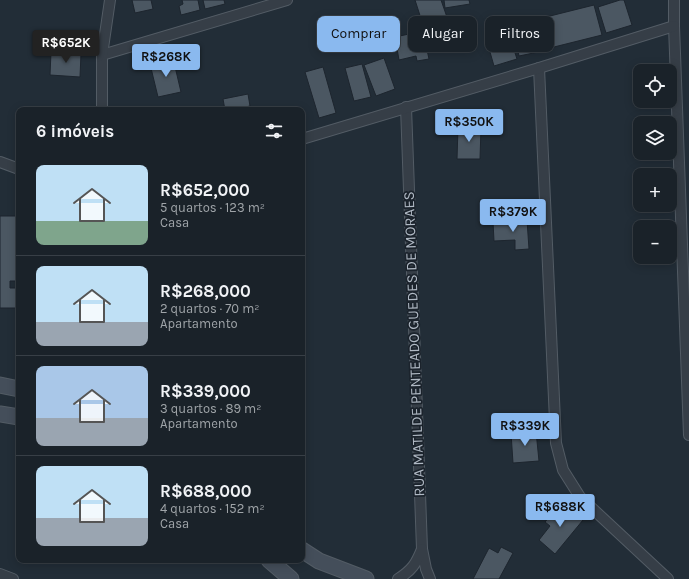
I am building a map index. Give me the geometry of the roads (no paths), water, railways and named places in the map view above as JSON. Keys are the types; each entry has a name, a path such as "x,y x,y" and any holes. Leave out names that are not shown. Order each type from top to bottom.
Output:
{"main road":[{"path":"0,385 16,388"},
{"path":"0,414 16,417"},
{"path":"305,552 319,561 366,579"},
{"path":"272,563 291,579"}],"street":[{"path":"102,107 102,55 110,0"},
{"path":"102,55 287,0"},
{"path":"674,0 689,435"},
{"path":"305,138 674,26"},
{"path":"539,68 556,443 563,470 580,497 668,579"},
{"name":"RUA MATILDE PENTEADO GUEDES DE MORAES","path":"406,107 422,549 426,569 430,579"},
{"path":"0,162 16,168"},
{"path":"398,579 408,573 416,562 422,549"},
{"path":"0,574 13,579"}]}
